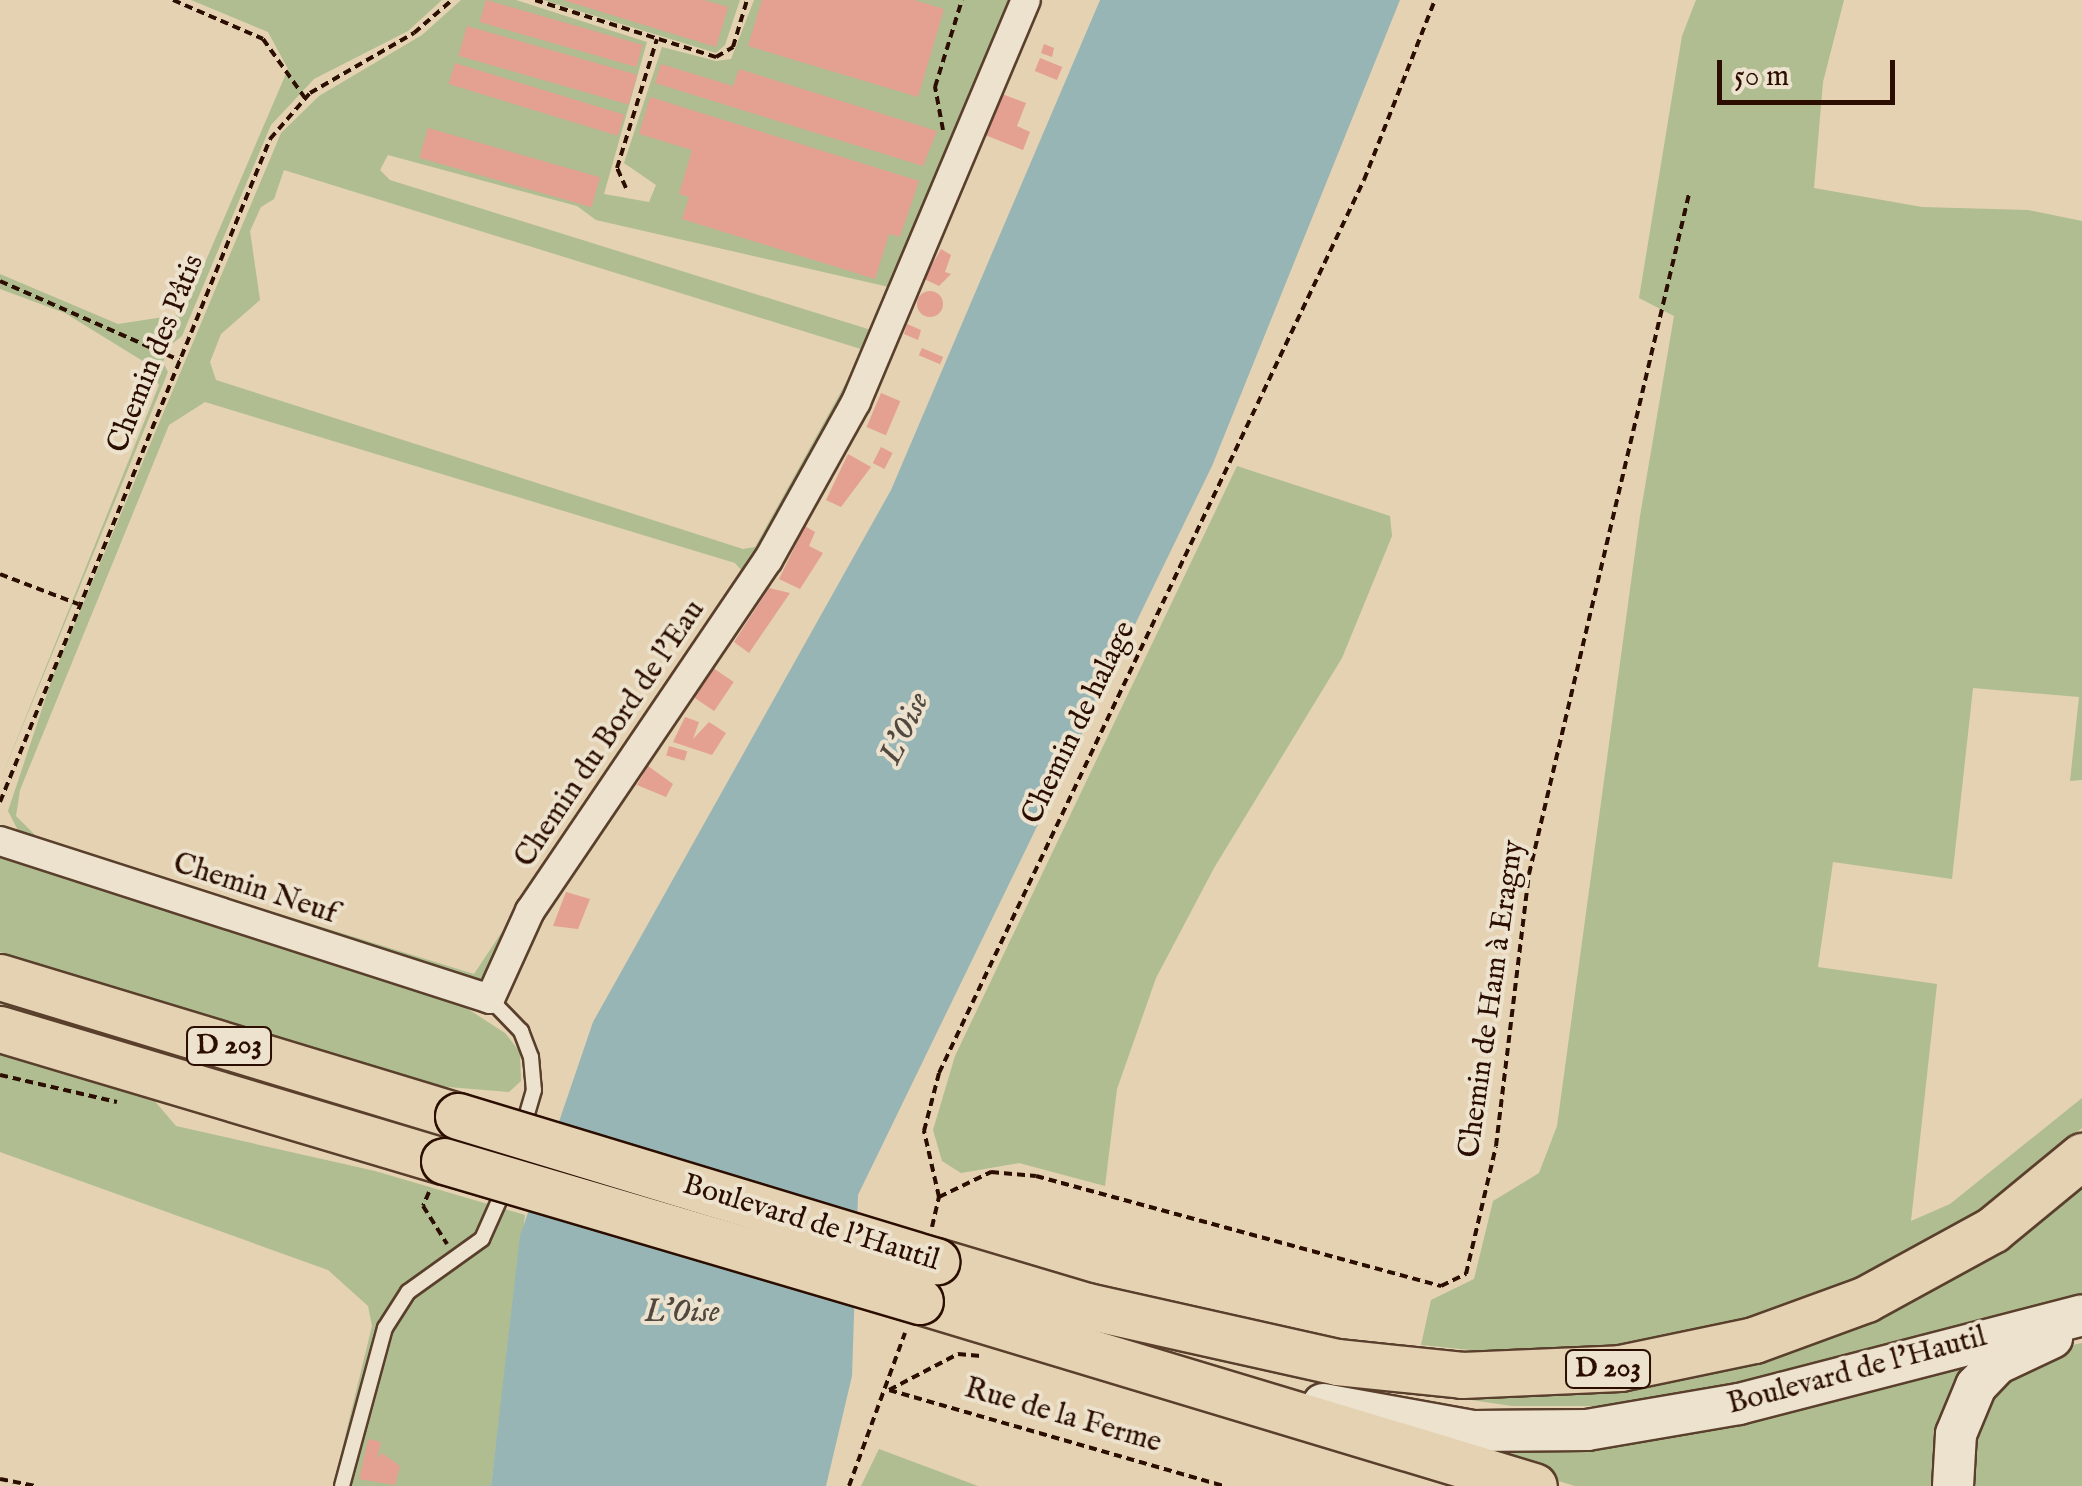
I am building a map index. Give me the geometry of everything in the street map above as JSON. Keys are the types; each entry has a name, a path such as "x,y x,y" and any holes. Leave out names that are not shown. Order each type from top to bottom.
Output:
{"main road":[{"name":"Boulevard de l'Hautil","path":"0,977 458,1116 924,1278 1134,1365 1447,1428 1548,1434 1754,1401 2082,1315"},
{"name":"Boulevard de l'Hautil","path":"0,1029 440,1169 924,1278 1087,1306 1242,1358 1401,1398 1497,1414 1631,1422"},
{"name":"D 203","path":"1087,1306 1337,1362 1410,1371 1516,1375 1646,1364 1806,1323 1911,1278 1992,1230 2082,1156"},
{"path":"1954,1486 1956,1434 1976,1386 2012,1355 2082,1326"},
{"name":"D 203","path":"1134,1365 1534,1486"}],"street":[{"name":"Chemin du Bord de l'Eau","path":"490,999 530,911 768,560 856,402 1026,0"},
{"name":"Chemin Neuf","path":"0,840 490,999"}],"lane":[{"path":"342,1486 385,1328 408,1292 482,1238 498,1211 534,1090 526,1040 490,999"}],"path":[{"path":"174,0 263,40 305,98"},
{"name":"Chemin des Pâtis","path":"0,802 270,139 305,98 414,34 452,0"},
{"path":"535,0 723,56 733,46 747,0"},
{"path":"942,142 935,88 962,0"},
{"name":"Chemin de halage","path":"849,1486 889,1390 924,1278 939,1197 924,1131 939,1073 1364,180 1435,0"},
{"path":"626,188 617,168 658,39"},
{"name":"Chemin de Ham à Eragny","path":"939,1197 992,1172 1036,1176 1442,1286 1466,1274 1496,1146 1529,874 1689,194"},
{"path":"0,280 179,360"},
{"path":"0,574 78,604"},
{"path":"440,1169 424,1206 452,1259"},
{"path":"889,1390 958,1354 979,1360 987,1343"},
{"name":"Rue de la Ferme","path":"889,1390 1224,1486"},
{"path":"0,1479 36,1486"}],"green space":[{"path":"191,0 442,0 408,31 314,79 271,125 182,336 168,347 163,362 168,372 0,781 159,385 146,363 65,313 0,289 0,274 118,324 183,314 288,69 268,32"},
{"path":"461,0 516,0 647,42 604,194 649,202 656,185 624,163 662,47 716,61 731,59 754,0 1013,0 955,128 936,202 843,418 479,981 23,840 8,811 54,673 281,133 319,96 422,35","holes":["388,155 577,206 596,220 889,287 871,330 390,180 380,170","284,170 864,350 755,547 743,549 216,380 210,362 221,334 260,300 250,231 261,207 274,199","205,402 735,563 742,571 474,974 40,840 16,816 20,790 169,425"]},
{"path":"543,0 740,0 725,45 716,53"},
{"path":"1696,0 1844,0 1823,82 1814,188 1922,207 2028,210 2082,221 2082,780 2070,781 2079,697 1973,688 1952,879 1833,862 1818,967 1937,984 1911,1221 1950,1204 2082,1098 2082,1128 1969,1220 1910,1256 1794,1310 1657,1345 1509,1354 1421,1345 1431,1300 1474,1279 1493,1201 1539,1173 1557,1126 1640,516 1674,316 1639,298 1682,36"},
{"path":"1237,466 1390,516 1392,536 1342,658 1214,868 1156,978 1117,1089 1105,1186 1019,1163 961,1173 942,1161 933,1130 955,1056"},
{"path":"0,854 457,1002 505,1033 520,1052 521,1081 509,1092 436,1086 0,952"},
{"path":"0,996 150,1042 149,1048 0,1005"},
{"path":"0,1045 147,1092 176,1126 375,1171 525,1215 491,1486 333,1486 372,1326 368,1306 328,1270 0,1152"},
{"path":"2082,1177 2082,1298 1755,1385 1626,1406 1512,1406 1362,1384 1658,1377"},
{"path":"2082,1343 2082,1486 1965,1486 1982,1401 2041,1352"},
{"path":"1964,1359 1973,1370 1940,1486 1575,1486 1447,1447"},
{"path":"879,1449 978,1486 861,1486"}],"water":[{"name":"L’Oise","path":"1100,0 1400,0 1212,466 858,1195 852,1376 826,1486 491,1486 520,1236 593,1022 891,490"}],"building":[{"path":"486,0 643,45 636,67 480,22"},
{"path":"563,0 704,0 728,7 716,47"},
{"path":"762,0 914,0 944,9 918,97 748,46"},
{"path":"467,26 637,75 629,105 458,56"},
{"path":"1044,44 1054,48 1052,57 1041,53"},
{"path":"1040,58 1062,67 1057,80 1035,71"},
{"path":"455,63 624,115 618,136 449,84"},
{"path":"661,64 733,86 739,69 937,131 923,166 655,83"},
{"path":"1002,94 1026,103 1017,126 1030,132 1023,150 985,135"},
{"path":"650,97 919,181 900,237 889,234 875,279 682,219 689,197 679,194 692,150 639,134"},
{"path":"428,128 600,177 592,207 419,158"},
{"path":"941,249 951,255 945,272 951,274 939,286 924,279"},
{"path":"930,291 939,295 943,304 939,313 930,317 921,313 917,304 921,295"},
{"path":"907,324 921,330 918,340 904,334"},
{"path":"922,348 943,357 940,364 919,355"},
{"path":"881,393 900,401 886,435 867,427"},
{"path":"881,447 893,453 884,469 873,463"},
{"path":"848,454 871,467 841,507 826,500"},
{"path":"805,526 815,532 809,546 823,553 800,589 779,579"},
{"path":"769,588 790,593 749,653 734,642"},
{"path":"713,668 734,682 714,711 693,697"},
{"path":"685,717 699,722 693,739 709,722 726,733 712,755 673,742"},
{"path":"669,746 687,751 685,761 666,756"},
{"path":"648,766 673,784 666,797 637,785"},
{"path":"566,892 590,899 578,929 553,926"},
{"path":"368,1439 381,1442 377,1459 382,1453 400,1466 395,1485 359,1479"}],"water label":[{"name":"L'Oise","path":"906,729"}]}
